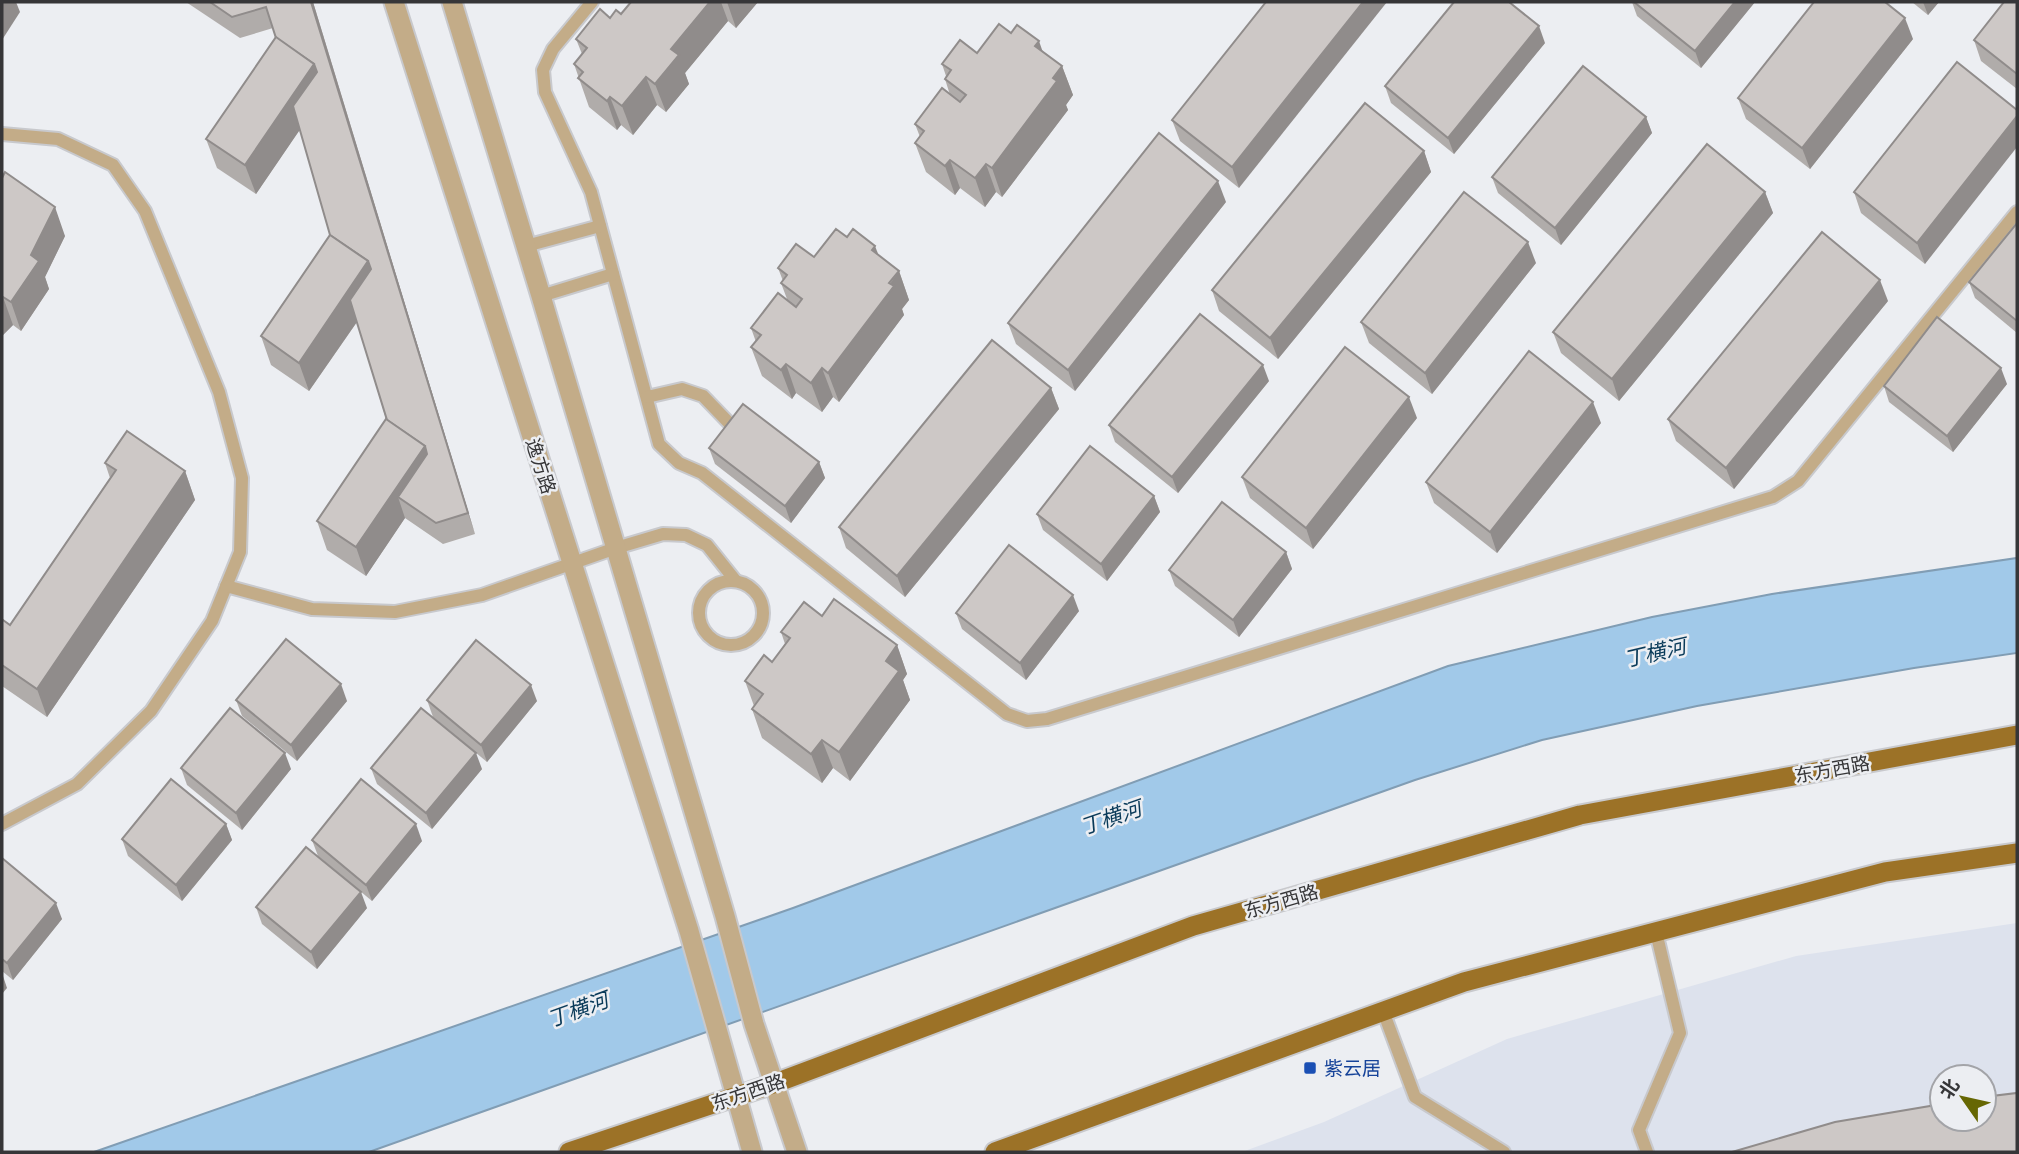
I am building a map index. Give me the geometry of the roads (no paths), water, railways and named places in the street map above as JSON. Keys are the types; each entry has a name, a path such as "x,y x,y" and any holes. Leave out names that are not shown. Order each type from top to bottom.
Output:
{"main road":[{"name":"东方西路","path":"569,1152 773,1084 1193,926 1580,815 2017,735"},
{"path":"995,1152 1464,982 1885,872 2017,853"}],"street":[{"name":"逸方路","path":"394,2 689,930 752,1152"},
{"path":"452,2 725,916 754,1024 797,1152"}],"lane":[{"path":"592,2 553,49 543,70 545,92 591,192 659,444 679,463 702,473 1007,714 1027,721 1047,719 1773,497 1797,481 2017,212"},
{"path":"2,134 58,139 113,165 145,211 219,392 242,478 240,552 212,621 151,711 77,784 2,824"},
{"path":"526,246 600,226"},
{"path":"541,296 613,274"},
{"path":"647,397 682,390 703,396 729,423"},
{"path":"226,586 312,608 395,612 482,595 663,534 686,535 707,545 735,580 754,590 761,600 762,622 757,632 741,644 720,644 704,632 698,613 705,593 723,581 735,580"},
{"path":"1647,1152 1639,1130 1680,1033 1656,932"},
{"path":"1383,1011 1415,1097 1504,1152"}],"water":[{"name":"丁横河","path":"2017,558 2017,653 1697,706 1542,740 1415,780 369,1152 94,1152 793,908 1448,666 1652,617 1772,594"}],"place":[{"name":"紫云居","path":"1310,1068"}]}
